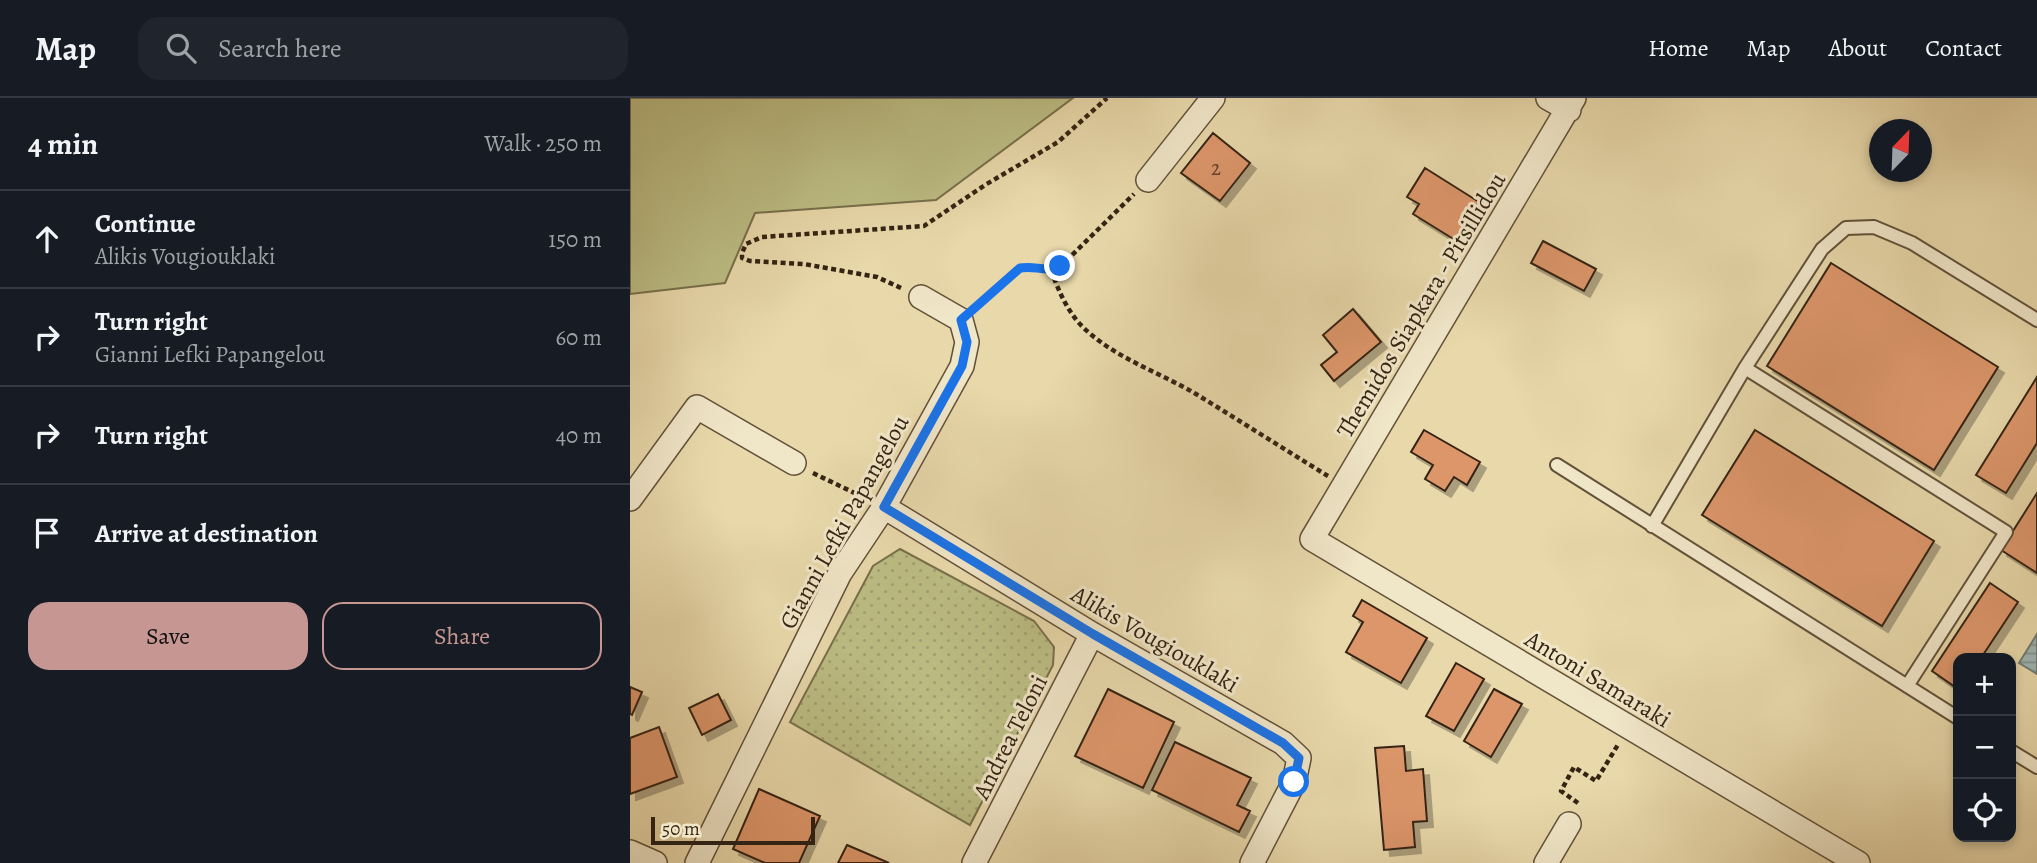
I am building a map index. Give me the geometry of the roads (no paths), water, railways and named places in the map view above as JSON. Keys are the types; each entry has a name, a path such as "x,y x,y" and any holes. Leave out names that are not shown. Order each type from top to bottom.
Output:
{"street":[{"path":"1148,180 1213,98"},
{"path":"1548,98 1572,104"},
{"name":"Themidos Siapkara - Pitsillidou","path":"1312,539 1572,104"},
{"name":"Gianni Lefki Papangelou","path":"697,863 840,573 884,507 962,366 967,342 961,320 921,297"},
{"path":"630,499 697,407 794,463"},
{"name":"Alikis Vougiouklaki","path":"884,507 1093,634 1283,743 1299,758 1294,782 1251,863"},
{"name":"Antoni Samaraki","path":"1312,539 1858,863"},
{"name":"Andrea Teloni","path":"974,863 1093,634"},
{"path":"1546,863 1569,824"},
{"path":"630,852 655,863"}],"lane":[{"path":"1652,526 1745,368 1822,249 1846,228 1874,227 1912,243 2037,320"},
{"path":"1745,368 2006,532 1907,686"},
{"path":"1557,465 1955,716"},
{"path":"2016,754 2037,767"}],"water":[{"path":"2037,634 2037,674 2019,663"}]}
